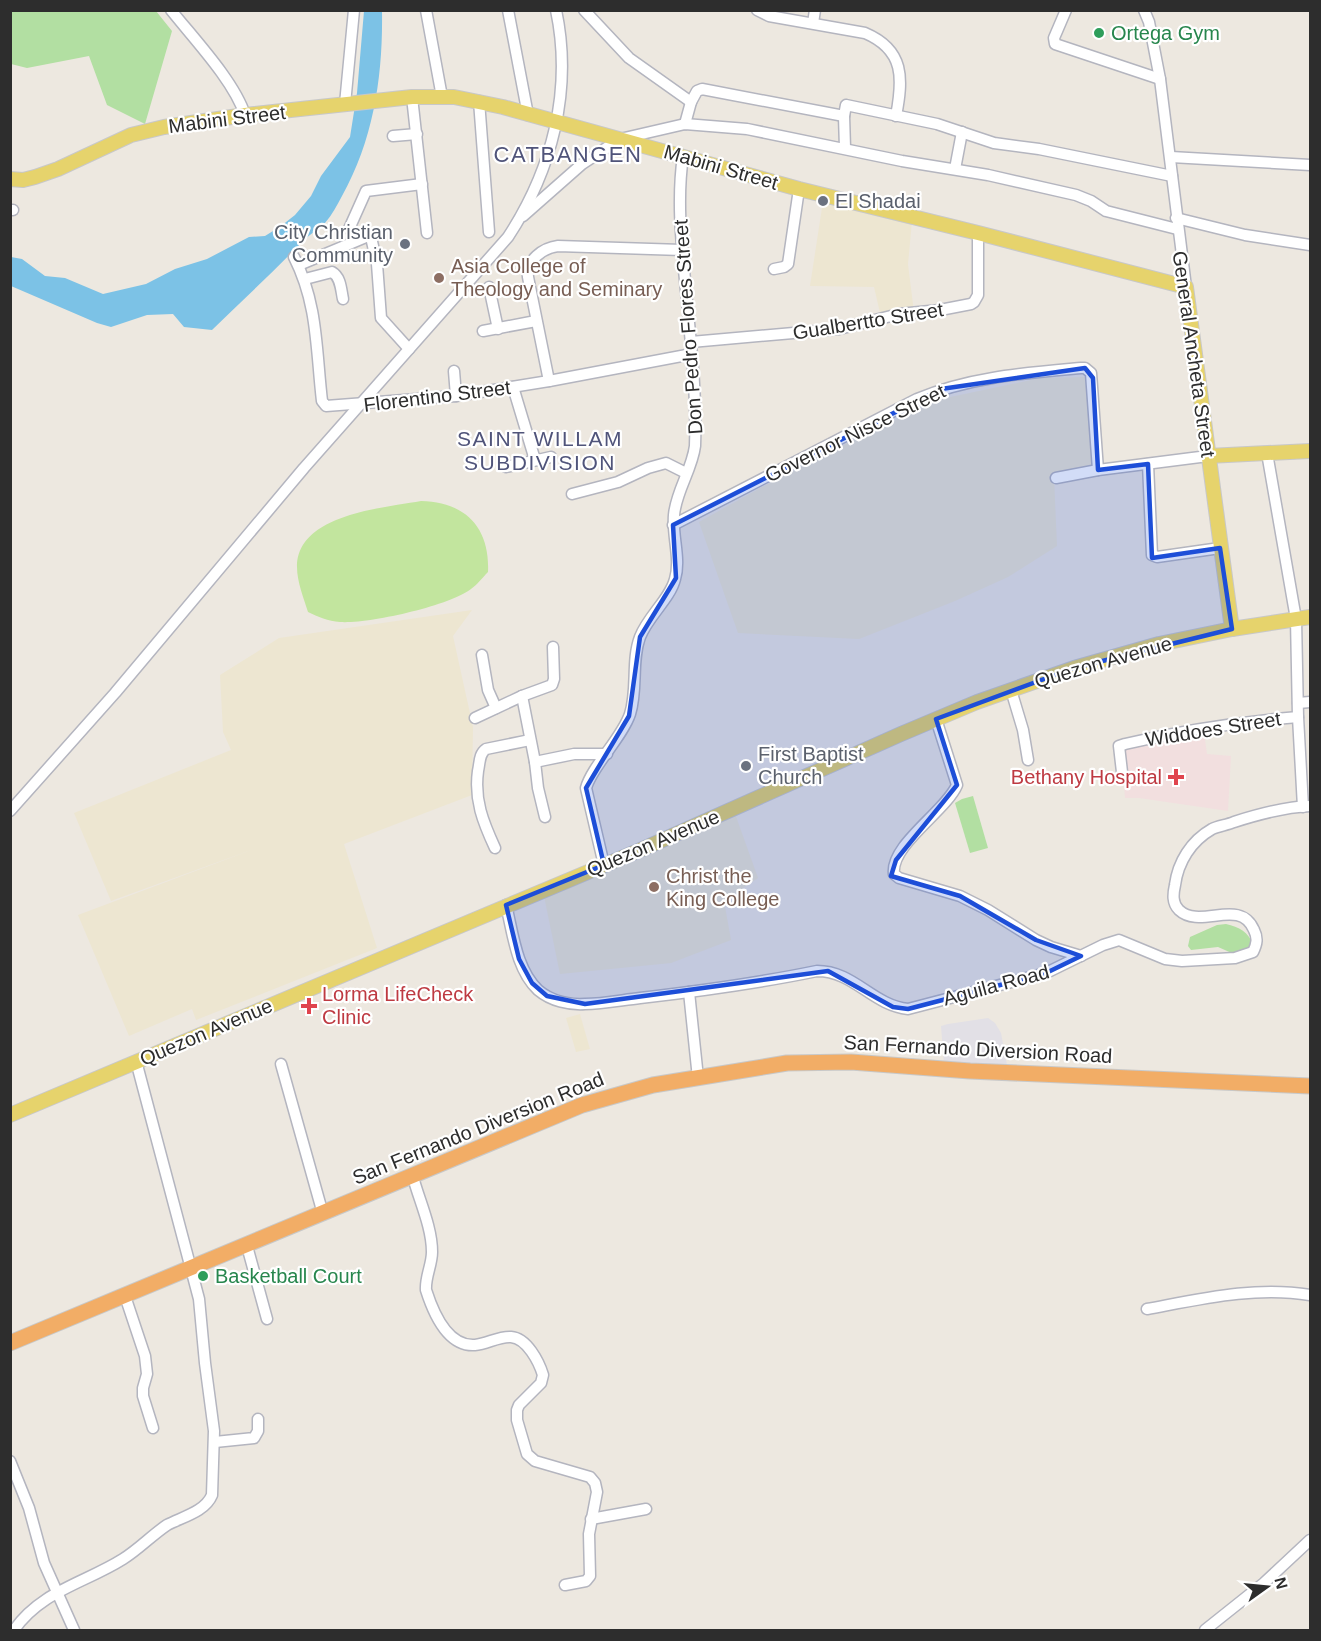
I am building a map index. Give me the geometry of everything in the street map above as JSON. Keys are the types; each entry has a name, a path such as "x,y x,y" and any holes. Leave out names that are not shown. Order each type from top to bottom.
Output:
{"highway":[{"name":"San Fernando Diversion Road","path":"10,1343 603,1098 653,1085 787,1063 851,1062 970,1071 1311,1086"}],"main road":[{"name":"Mabini Street","path":"10,179 23,180 58,169 138,132 245,115 349,103 411,97 442,97 479,101 799,189 1185,287"},
{"name":"General Ancheta Street","path":"1185,287 1232,628"},
{"path":"1208,456 1311,451"},
{"name":"Quezon Avenue","path":"10,1115 506,905 604,866 936,719 1011,690 1074,668 1159,644 1232,628 1311,617"}],"street":[{"path":"171,10 236,96 245,115"},
{"path":"349,103 354,10"},
{"path":"426,10 442,97"},
{"path":"508,10 528,115"},
{"path":"10,811 115,693 232,552 508,237 541,176 557,122 563,81 556,10"},
{"path":"584,10 629,58 691,102"},
{"path":"757,10 769,16 865,33 878,39 889,48 901,76 901,91 896,116"},
{"path":"813,23 815,10"},
{"path":"1066,10 1054,38 1055,44 1160,79"},
{"name":"General Ancheta Street","path":"1144,10 1149,22 1160,79 1185,287"},
{"path":"685,124 691,102 697,91 704,89 844,116"},
{"path":"411,97 427,233"},
{"path":"479,101 489,232"},
{"path":"845,148 846,105 937,124 994,143 1039,149 1172,176"},
{"path":"520,218 582,164 620,139 685,124 747,129 1076,195 1106,211 1311,244"},
{"path":"955,169 962,132"},
{"path":"393,136 417,134"},
{"name":"Don Pedro Flores Street","path":"604,866 586,788 629,716 634,696 640,637 676,579 673,525 677,500 686,473 693,461 695,446 692,354 682,250 680,177 682,156"},
{"path":"1171,157 1311,165"},
{"path":"349,229 366,190 422,184"},
{"path":"774,269 788,264 799,189"},
{"name":"Gualbertto Street","path":"691,342 839,329 899,314 940,310 974,303 978,291 978,233"},
{"name":"Florentino Street","path":"409,349 381,318 377,264 371,237 297,261 313,305 323,405 329,407 456,396 692,354"},
{"path":"549,381 527,271 532,261 550,247 682,250"},
{"path":"305,279 335,273 339,279 343,299"},
{"path":"489,287 498,328"},
{"path":"483,331 536,321"},
{"name":"Governor Nisce Street","path":"673,525 925,395 966,382 1038,372 1085,368 1091,373 1098,470"},
{"path":"454,371 456,396"},
{"path":"513,387 535,460"},
{"path":"1267,453 1296,619 1298,717 1307,807"},
{"path":"1056,478 1098,470 1208,456"},
{"path":"506,467 551,457"},
{"path":"572,494 618,482 648,468 666,463 686,473"},
{"path":"1148,464 1152,555 1167,556 1221,548"},
{"path":"475,718 553,684 553,646"},
{"path":"482,655 488,690 496,708"},
{"path":"1011,690 1023,730 1028,760"},
{"path":"1298,698 1311,692"},
{"path":"522,696 545,818"},
{"path":"1298,698 1311,702"},
{"name":"Widdoes Street","path":"1122,772 1119,746 1125,744 1172,732 1240,722 1298,717"},
{"path":"936,719 957,784 953,793 920,828 896,860 893,868 894,874 899,878 960,896 988,910 1036,940 1081,956"},
{"path":"495,848 479,810 476,784 481,754 486,749 530,740"},
{"path":"535,762 574,754 607,754"},
{"name":"Aguila Road","path":"506,905 523,969 531,983 547,996 562,1002 585,1004 689,992 828,971 847,979 893,1007 908,1009 1046,973 1103,945 1119,940 1165,959 1182,961 1234,958 1253,952 1257,938 1246,918 1230,915 1198,917 1180,911 1173,897 1177,870 1184,855 1212,829 1275,810 1307,807"},
{"path":"689,992 698,1078"},
{"path":"14,1630 29,1611 58,1592 121,1560 169,1524 206,1505 212,1495 215,1442 201,1313 192,1268 136,1061"},
{"path":"281,1064 323,1214"},
{"path":"413,1177 431,1244 426,1290 443,1328 449,1336 466,1345 513,1337 527,1346 543,1375 541,1383 519,1405 517,1410 525,1449 529,1457 535,1461 593,1479 597,1492 588,1542 590,1576 586,1581 565,1585"},
{"path":"247,1245 267,1319"},
{"path":"1147,1310 1237,1294 1274,1291 1311,1295"},
{"path":"125,1296 145,1356 147,1374 143,1396 153,1428"},
{"path":"215,1442 254,1438 258,1431 258,1419"},
{"path":"10,1461 29,1508 44,1563 74,1630"},
{"path":"591,1519 646,1509"},
{"path":"1205,1630 1264,1583 1311,1540"}],"highlighted area":[{"path":"1085,368 1093,378 1098,470 1148,464 1152,558 1220,548 1232,629 1074,668 936,719 957,785 896,860 891,876 960,896 1036,940 1081,956 1046,973 908,1009 893,1007 828,971 585,1004 547,996 532,983 519,959 506,905 604,865 586,788 629,716 640,637 676,578 673,525 941,389"}],"shaded area":[{"path":"823,201 912,221 908,264 914,312 881,317 874,287 810,286"},
{"path":"1088,377 1094,470 1054,477 1057,546 1008,577 859,639 738,633 699,522 859,437 941,399 1041,378"},
{"path":"472,610 453,636 473,727 472,795 344,844 377,948 196,1020 192,1009 129,1036 78,915 273,842 111,901 74,813 231,750 223,732 220,675 279,638"},
{"name":"Bethany Hospital","path":"1204,732 1207,754 1231,756 1228,811 1125,798 1121,747"},
{"name":"Christ the King College","path":"734,811 758,878 724,901 731,940 671,963 560,974 544,896"},
{"path":"580,1014 590,1049 576,1052 566,1018"},
{"path":"988,1018 995,1023 1001,1033 1007,1065 944,1064 941,1026"}],"green space":[{"path":"11,10 156,11 172,31 145,124 107,105 89,56 27,68 11,64"},
{"path":"421,501 437,502 462,512 479,530 488,556 488,572 475,586 445,602 408,613 369,620 336,621 308,612 299,584 297,567 301,549 311,535 326,525 345,517"},
{"path":"973,796 988,848 970,853 955,803"},
{"path":"1226,924 1246,933 1253,945 1251,950 1234,954 1218,947 1191,950 1188,946 1190,937 1217,925"}],"water":[{"path":"364,11 382,11 381,59 369,129 353,174 325,223 304,240 212,330 184,327 173,314 147,315 111,327 11,286 11,257 22,259 45,276 65,278 103,294 146,284 175,269 207,259 249,237 265,236 281,226 295,215 311,196 321,176 350,137 357,93"}],"place":[{"name":"Ortega Gym","path":"1099,33"},
{"name":"El Shadai","path":"823,201"},
{"name":"City Christian Community","path":"405,244"},
{"name":"Asia College of Theology and Seminary","path":"439,278"},
{"name":"First Baptist Church","path":"746,766"},
{"name":"Bethany Hospital","path":"1176,777"},
{"name":"Christ the King College","path":"654,887"},
{"name":"Lorma LifeCheck Clinic","path":"309,1006"},
{"name":"Basketball Court","path":"203,1276"}],"district":[{"name":"CATBANGEN","path":"568,154"},
{"name":"SAINT WILLAM SUBDIVISION","path":"540,450"}]}
